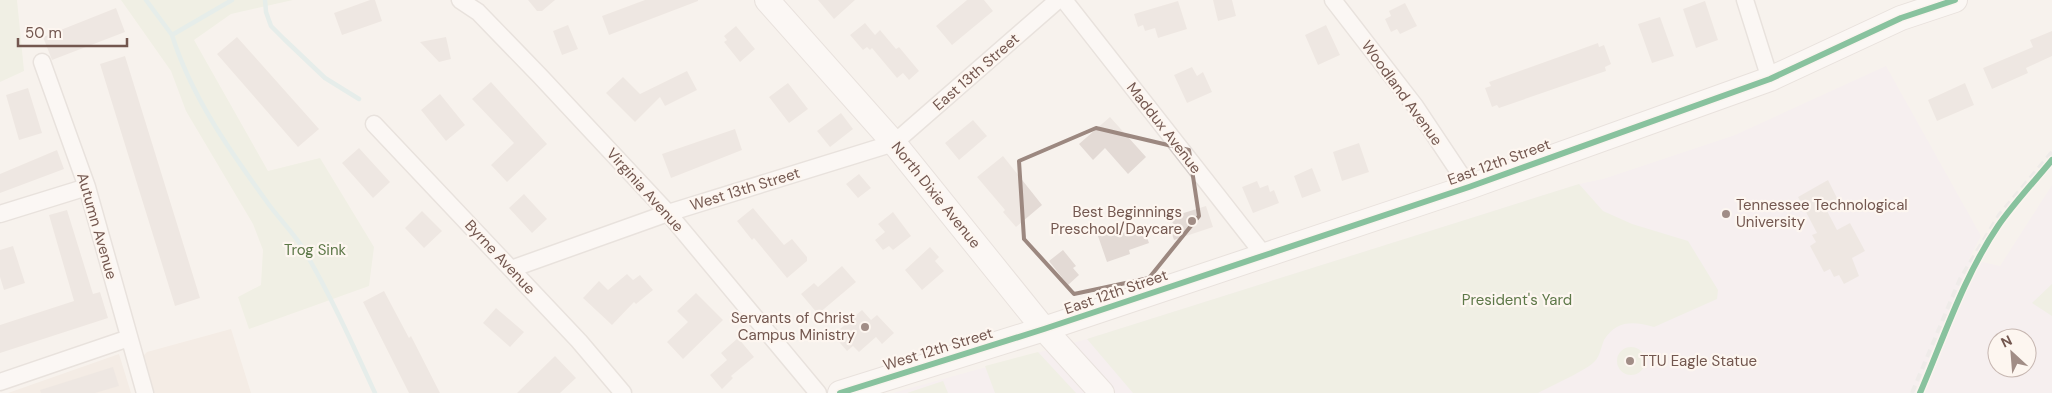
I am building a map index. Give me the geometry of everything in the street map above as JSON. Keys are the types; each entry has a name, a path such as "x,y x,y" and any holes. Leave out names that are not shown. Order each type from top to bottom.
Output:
{"street":[{"name":"Virginia Avenue","path":"460,0 478,12 668,213 818,393"},
{"name":"North Dixie Avenue","path":"767,0 894,143 1044,329 1102,393"},
{"name":"East 13th Street","path":"894,143 1058,0"},
{"name":"Maddux Avenue","path":"1064,0 1264,255"},
{"name":"Woodland Avenue","path":"1333,0 1415,106 1469,187"},
{"path":"1745,0 1770,79"},
{"name":"East 12th Street","path":"1044,329 1469,187 1770,79 1900,18 1955,0"},
{"name":"Autumn Avenue","path":"42,62 87,187 145,393"},
{"name":"Byrne Avenue","path":"374,124 579,341 623,393"},
{"name":"West 13th Street","path":"511,269 668,213 894,143"},
{"path":"0,214 87,187"},
{"name":"West 12th Street","path":"840,393 1044,329"},
{"path":"0,382 129,338"}],"highlighted area":[{"path":"1096,128 1189,150 1199,216 1149,278 1074,294 1024,239 1019,161"}],"shaded area":[{"name":"Tennessee Technological University","path":"1886,66 1981,236 1969,259 2000,266 2052,185 2052,393 893,393 1087,339 1579,184 1603,179 1735,135"},
{"path":"231,329 251,393 150,393 141,358 147,352"},
{"path":"119,354 131,393 8,393"}],"green space":[{"path":"0,0 17,0 24,71 0,82"},
{"name":"Trog Sink","path":"121,0 293,0 231,14 194,40 268,171 320,158 374,247 369,286 249,329 238,297 261,285 263,250 253,224 186,111 171,71"},
{"name":"President's Yard","path":"1579,184 1603,211 1632,224 1688,241 1718,290 1717,299 1654,327 1633,323 1614,329 1604,340 1595,361 1577,373 1538,393 1133,393 1087,339"},
{"path":"2052,284 2052,316 2032,303"},
{"path":"1631,347 1641,351 1645,361 1641,371 1631,375 1621,371 1617,361 1621,351"},
{"path":"1038,352 1076,393 995,393 985,366"},
{"path":"943,381 948,393 907,393"}],"building":[{"path":"370,0 375,0 382,21 342,35 334,13"},
{"path":"528,0 555,0 542,11 537,11"},
{"path":"645,0 698,1 609,35 602,16"},
{"path":"818,0 855,0 834,19"},
{"path":"967,0 984,0 993,11 952,45 936,26"},
{"path":"1213,0 1232,0 1236,16 1218,21"},
{"path":"1178,1 1187,29 1158,38 1155,28 1145,31 1143,25 1138,27 1134,14"},
{"path":"1705,1 1718,40 1696,48 1683,9"},
{"path":"1405,3 1417,26 1400,34 1397,29 1391,32 1385,19 1391,16 1389,11"},
{"path":"116,8 125,32 52,60 43,37"},
{"path":"1660,17 1674,56 1652,63 1638,24"},
{"path":"865,23 875,35 880,30 896,49 899,47 919,71 909,80 903,73 897,78 872,48 870,50 867,47 863,50 850,35"},
{"path":"568,25 578,49 562,55 553,31"},
{"path":"1326,25 1340,55 1318,65 1305,35"},
{"path":"736,26 755,49 740,62 724,42 727,40 724,36"},
{"path":"2052,31 2052,56 2026,68 2028,73 1992,89 1983,68 2033,47 2030,40"},
{"path":"237,37 319,129 298,147 217,54"},
{"path":"446,37 451,59 439,62 420,42"},
{"path":"1598,43 1599,47 1604,45 1611,64 1605,67 1606,71 1499,108 1497,105 1492,107 1485,88 1491,86 1489,82"},
{"path":"125,56 200,298 175,306 100,64"},
{"path":"1192,67 1197,76 1203,72 1212,92 1187,103 1174,75"},
{"path":"687,71 697,90 665,106 660,97 635,122 606,93 623,77 640,94"},
{"path":"491,82 547,144 507,182 491,165 514,143 472,99"},
{"path":"788,83 808,109 789,123 769,97"},
{"path":"1965,83 1974,105 1937,121 1928,100"},
{"path":"28,88 42,133 19,140 6,95"},
{"path":"440,94 465,125 446,141 421,110"},
{"path":"841,113 853,129 830,147 817,131"},
{"path":"1110,117 1146,157 1128,174 1105,148 1093,160 1079,144"},
{"path":"973,120 987,136 959,160 945,143"},
{"path":"735,129 742,150 671,178 662,154"},
{"path":"1359,143 1369,172 1342,181 1333,152"},
{"path":"359,148 390,182 373,198 342,163"},
{"path":"57,150 64,169 0,193 0,174"},
{"path":"1003,156 1042,205 1016,227 1003,212 1005,210 977,177"},
{"path":"1312,168 1321,191 1302,198 1294,176"},
{"path":"859,174 871,188 858,198 846,184"},
{"path":"1828,180 1838,200 1825,207 1837,230 1850,223 1865,251 1852,258 1859,276 1844,284 1839,275 1834,277 1830,269 1824,272 1810,246 1816,242 1812,235 1817,233 1798,197"},
{"path":"1257,181 1260,188 1268,185 1270,192 1274,190 1279,203 1253,213 1242,187"},
{"path":"524,194 547,219 532,233 509,208"},
{"name":"Best Beginnings Preschool/Daycare","path":"1206,206 1213,227 1174,240 1169,225 1173,224 1171,217"},
{"path":"753,208 784,245 792,239 807,257 807,261 787,278 754,238 752,240 737,221"},
{"path":"67,210 93,294 100,292 108,318 0,353 0,325 74,301 49,215"},
{"path":"422,211 442,231 424,248 405,228"},
{"path":"893,212 911,236 893,250 889,246 883,250 875,240 885,232 878,224"},
{"path":"1143,226 1149,243 1129,250 1130,254 1107,262 1098,236 1120,228 1122,233"},
{"path":"13,246 25,283 4,290 0,277 0,250"},
{"path":"930,247 939,257 935,261 944,271 922,290 905,270"},
{"path":"1063,250 1076,266 1073,268 1079,275 1068,285 1049,261"},
{"path":"842,266 856,282 818,314 801,294 814,283 818,287"},
{"path":"627,274 633,280 640,275 653,290 636,304 634,302 612,325 583,298 599,281 608,290"},
{"path":"384,291 409,338 411,336 440,393 409,393 363,302"},
{"path":"696,293 723,320 683,359 667,342 688,322 677,311"},
{"path":"496,308 524,332 510,347 483,323"},
{"name":"Servants of Christ Campus Ministry","path":"862,310 871,320 877,315 894,333 882,344 876,337 859,352 853,346 847,351 833,335"},
{"path":"738,338 754,357 731,376 733,378 722,389 710,375 727,360 721,353"},
{"path":"555,356 576,378 560,393 517,393"},
{"path":"113,367 119,386 95,393 41,393 40,390"}],"waterway":[{"path":"146,0 172,35 232,0"},
{"path":"265,0 266,12 271,26 325,78 359,99"},
{"path":"172,35 190,80 213,122 253,183 300,244 314,267 375,393"}],"railway":[{"path":"1912,393 1960,279 1999,215 2052,152"}],"cycle path":[{"path":"840,393 1044,329 1469,187 1770,79 1901,18 1955,0"},
{"path":"1920,393 1955,307 1986,245 2011,209 2052,160"}],"place":[{"name":"Tennessee Technological University","path":"1726,214"},
{"name":"Best Beginnings Preschool/Daycare","path":"1192,221"},
{"name":"Servants of Christ Campus Ministry","path":"865,327"},
{"name":"TTU Eagle Statue","path":"1630,361"}]}
